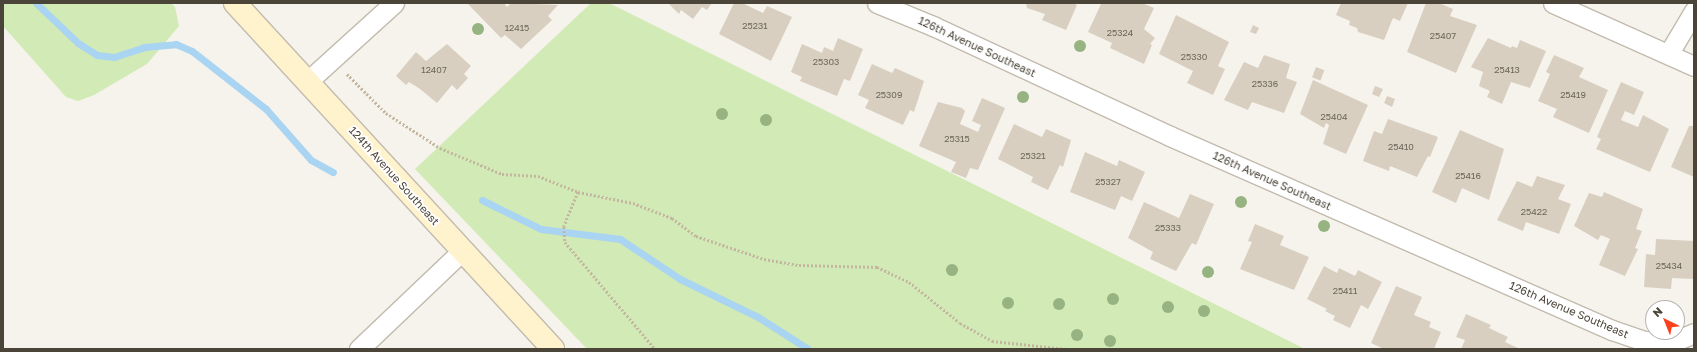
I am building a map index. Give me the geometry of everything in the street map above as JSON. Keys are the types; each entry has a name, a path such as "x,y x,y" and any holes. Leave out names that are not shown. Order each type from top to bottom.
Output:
{"street":[{"name":"124th Avenue Southeast","path":"235,3 553,349"},
{"path":"308,81 394,3"},
{"name":"126th Avenue Southeast","path":"877,3 933,26 1170,136 1612,330 1644,341 1673,342 1694,333"},
{"path":"1553,3 1669,53 1694,66"},
{"path":"1669,53 1694,12"},
{"path":"359,349 462,251"}],"path":[{"path":"332,60 386,113 440,148 502,174 538,176 578,192 633,203 672,218 696,236 764,259 799,265 877,267 909,282 960,323 992,341 1067,349"},
{"path":"578,192 564,227 565,242 655,349"}],"green space":[{"path":"3,3 171,3 175,7 179,26 147,64 94,95 78,101 66,97 3,26"},
{"path":"591,3 609,3 1305,349 587,349 415,169"}],"building":[{"path":"467,3 504,3 507,7 511,3 558,5 548,16 552,20 521,49 505,35 501,38"},
{"path":"668,3 712,3 707,10 702,7 693,19 681,10 679,14"},
{"path":"734,3 742,3 763,13 767,6 792,17 771,61 719,34"},
{"path":"1026,3 1073,3 1077,5 1066,30 1042,20 1045,14 1027,8"},
{"path":"1142,3 1154,8 1144,29 1155,38 1150,44 1152,45 1144,64 1110,48 1112,43 1088,32 1101,4"},
{"path":"1341,3 1408,3 1400,21 1393,18 1384,40 1358,32 1357,28 1349,25 1350,21 1336,15"},
{"path":"1426,3 1439,3 1453,9 1450,16 1477,25 1456,73 1407,52"},
{"path":"1176,15 1229,42 1218,66 1225,69 1213,95 1187,83 1193,71 1159,54"},
{"path":"1253,25 1259,28 1256,34 1250,32"},
{"path":"838,38 863,49 850,81 844,79 837,96 800,81 802,77 791,72 802,44 822,53 824,47 833,51"},
{"path":"1488,38 1511,48 1512,46 1517,48 1520,40 1546,51 1530,88 1511,82 1502,104 1487,97 1490,91 1479,86 1483,72 1471,67"},
{"path":"447,44 471,66 464,74 468,78 457,90 452,85 437,103 420,89 409,82 406,85 396,76 416,52 426,61"},
{"path":"1264,55 1290,64 1286,78 1297,82 1284,113 1252,102 1248,110 1224,100 1244,62 1258,68"},
{"path":"1554,55 1584,68 1579,77 1608,90 1589,133 1553,117 1557,109 1538,101 1550,74 1546,72"},
{"path":"872,64 892,73 895,68 924,81 914,112 910,110 903,125 865,108 869,100 858,95"},
{"path":"1316,67 1324,70 1320,80 1312,77"},
{"path":"1313,80 1368,105 1346,154 1323,144 1329,125 1326,123 1324,128 1300,114"},
{"path":"1621,82 1644,92 1634,115 1625,111 1621,120 1638,127 1643,115 1669,129 1650,172 1596,149 1601,139 1597,137"},
{"path":"1375,86 1383,89 1379,97 1372,94"},
{"path":"1387,96 1395,99 1392,107 1384,103"},
{"path":"982,98 1005,108 978,170 970,168 966,178 951,172 956,162 919,146 938,102 962,108 965,111 960,124 978,132 981,125 972,121"},
{"path":"1388,119 1438,137 1430,157 1428,156 1417,177 1390,166 1389,171 1363,161 1374,131 1382,134"},
{"path":"1014,124 1042,137 1046,129 1071,140 1063,167 1060,165 1048,190 1031,182 1033,177 998,159"},
{"path":"1689,126 1694,126 1694,177 1671,167"},
{"path":"1460,130 1504,149 1489,200 1462,188 1456,203 1432,192"},
{"path":"1085,152 1117,166 1119,160 1145,172 1132,201 1121,196 1115,210 1070,192"},
{"path":"1537,176 1565,185 1558,199 1571,204 1559,234 1526,222 1523,231 1497,220 1517,181 1532,187"},
{"path":"1604,192 1643,209 1636,229 1642,231 1635,248 1638,249 1625,276 1599,265 1610,239 1601,235 1598,240 1574,226 1589,193 1602,197"},
{"path":"1190,194 1214,204 1196,245 1192,243 1176,271 1150,259 1153,252 1128,238 1144,202 1179,218"},
{"path":"1255,224 1284,236 1280,245 1309,257 1294,290 1240,269 1252,242 1248,241"},
{"path":"1656,239 1694,241 1694,279 1672,278 1671,289 1644,287 1646,254 1655,255"},
{"path":"1324,266 1337,273 1339,268 1355,276 1358,270 1382,282 1368,309 1361,305 1350,328 1333,320 1335,316 1325,311 1327,309 1307,299"},
{"path":"1396,286 1422,297 1414,315 1431,322 1429,327 1441,332 1434,349 1384,349 1371,343"},
{"path":"1466,314 1491,325 1489,328 1508,337 1505,342 1520,349 1461,349 1465,340 1456,337"}],"waterway":[{"path":"36,3 78,43 97,55 114,57 144,47 176,44 192,51 266,109 311,160 333,172"},
{"path":"482,200 541,229 620,239 680,279 758,317 808,349"}]}
